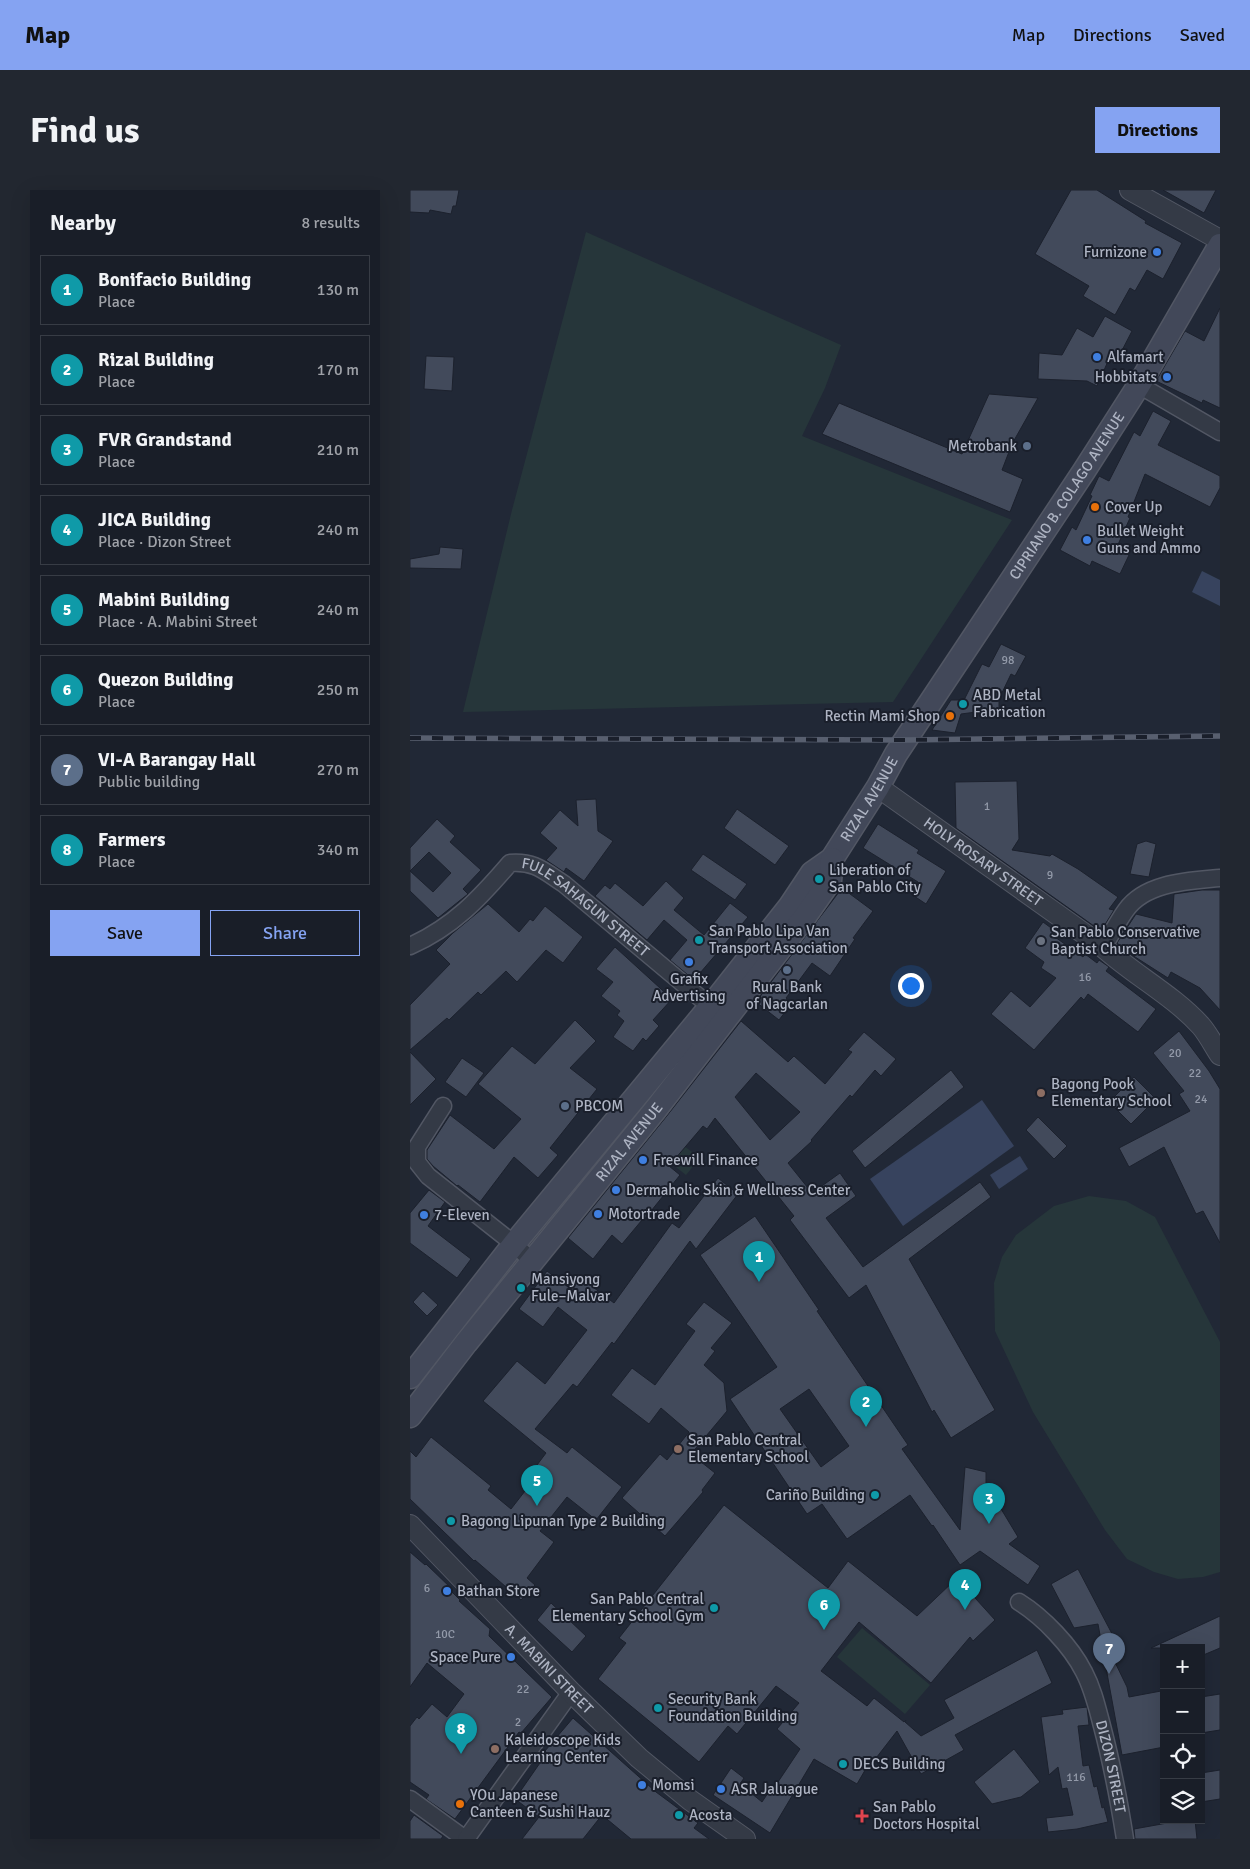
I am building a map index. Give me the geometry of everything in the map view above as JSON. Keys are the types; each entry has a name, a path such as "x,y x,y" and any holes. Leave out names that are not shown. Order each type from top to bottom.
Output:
{"main road":[{"name":"CIPRIANO B. COLAGO AVENUE","path":"906,740 1139,385 1220,245"},
{"name":"RIZAL AVENUE","path":"410,1377 514,1244 711,1006 790,906 812,874 832,859 906,740"},
{"name":"RIZAL AVENUE","path":"410,1416 466,1343 735,1009 830,881 832,859"},
{"path":"638,1094 656,1109"},
{"path":"576,1171 593,1185"},
{"path":"448,1328 466,1343"}],"street":[{"path":"1130,190 1220,240"},
{"path":"1139,385 1220,432"},
{"name":"HOLY ROSARY STREET","path":"878,787 1103,947 1184,1010 1202,1027 1220,1055"},
{"name":"FULE SAHAGUN STREET","path":"410,946 431,937 461,916 483,895 510,863 526,862 538,867 564,884 711,1006"},
{"path":"1103,947 1127,908 1148,891 1184,882 1220,878"},
{"path":"711,1006 735,1009"},
{"path":"443,1106 416,1147 417,1162 428,1176 514,1244 532,1261"},
{"name":"A. MABINI STREET","path":"410,1525 571,1692 654,1770 690,1800 745,1839"},
{"name":"DIZON STREET","path":"1019,1602 1032,1610 1070,1649 1084,1671 1094,1694 1114,1770 1125,1839"},
{"path":"410,1799 465,1839 571,1692"}],"shaded area":[{"path":"586,232 841,345 825,388 802,436 1012,520 893,702 463,712 512,510"},
{"path":"655,1124 700,1158 686,1175 642,1140"},
{"path":"1089,1196 1126,1201 1155,1217 1220,1342 1220,1572 1203,1577 1178,1579 1154,1572 1127,1559 1105,1530 1033,1412 995,1331 994,1283 1002,1257 1016,1235 1054,1206"},
{"path":"862,1628 930,1685 905,1714 837,1657"}],"water":[{"path":"1202,571 1220,580 1220,606 1192,592"},
{"path":"982,1100 1014,1146 903,1226 870,1179"},
{"path":"1020,1156 1028,1169 999,1189 990,1175"}],"building":[{"path":"410,190 459,190 456,206 453,206 451,214 430,210 429,213 410,212"},
{"path":"1071,190 1097,190 1146,221 1145,223 1182,243 1163,279 1147,270 1135,291 1130,288 1115,315 1083,296 1089,286 1035,254"},
{"path":"1163,190 1216,190 1204,213"},
{"path":"1220,308 1220,408 1203,400 1202,403 1156,381 1185,331 1204,341"},
{"path":"1105,316 1132,331 1116,362 1109,359 1097,386 1087,381 1038,379 1039,353 1062,355 1077,328 1093,337"},
{"path":"426,356 454,357 452,391 424,389"},
{"path":"989,394 1038,398 1012,444 1002,470 1023,479 1010,512 822,434 839,403 962,454"},
{"path":"1153,411 1171,421 1158,445 1220,476 1220,488 1210,507 1145,474 1128,517 1130,518 1116,549 1129,555 1120,574 1092,561 1090,566 1060,550 1072,527 1076,530 1099,476 1109,481 1134,432 1140,436"},
{"path":"440,547 463,549 461,569 410,568 410,559 439,554"},
{"path":"1001,644 1026,656 1015,676 1011,674 999,699 980,689 979,700 999,701 999,709 961,714 955,733 932,730 951,700 964,700 982,664 989,667"},
{"path":"1017,781 1019,839 1012,850 1050,856 1052,854 1078,869 1118,897 1109,909 1114,910 1101,931 956,828 955,782"},
{"path":"596,799 598,831 613,841 584,881 566,868 564,872 546,860 557,848 540,833 560,810 578,826 576,800"},
{"path":"737,809 789,846 775,865 724,828"},
{"path":"437,819 455,836 450,842 481,870 463,889 468,894 438,918 410,891 410,848","holes":["429,852 451,873 433,892 410,871"]},
{"path":"878,824 919,850 917,853 946,871 926,904 911,894 918,882 863,848"},
{"path":"1146,841 1156,844 1149,877 1130,874 1137,844"},
{"path":"703,854 747,884 735,900 691,870"},
{"path":"666,881 684,898 674,910 704,935 730,903 748,917 694,980 670,960 687,940 664,920 647,940 595,896 605,885 610,889 615,883 643,906"},
{"path":"842,888 873,911 853,938 855,939 830,976 812,963 786,998 792,1003 779,1020 756,1002"},
{"path":"1202,890 1220,890 1220,1010 1200,988 1171,972 1168,978 1117,943 1136,914 1172,923 1174,894"},
{"path":"488,904 519,932 530,919 533,921 545,906 583,937 563,963 546,950 517,982 506,971 481,995 478,992 449,1020 447,1018 410,1050 410,1005 450,964 436,950"},
{"path":"1043,922 1058,933 1055,937 1083,957 1085,954 1097,963 1099,960 1109,967 1106,971 1156,1009 1138,1032 1088,994 1084,1000 1081,997 1034,1050 991,1014 1011,991 1030,1007 1056,978 1041,968 1044,962 1025,948"},
{"path":"615,947 672,999 653,1020 659,1026 646,1041 643,1038 633,1051 613,1037 624,1021 617,1015 620,1011 601,996 613,982 596,969"},
{"path":"575,1020 596,1041 570,1068 597,1089 550,1148 558,1155 538,1178 514,1157 480,1202 433,1166 427,1159 427,1150 450,1115 494,1149 521,1119 478,1084 512,1046 535,1064"},
{"path":"741,1021 788,1062 794,1056 825,1084 852,1052 848,1050 864,1032 896,1059 881,1076 875,1070 852,1097 850,1095 812,1141 788,1163 812,1193 840,1173 856,1196 826,1218 863,1267 980,1182 991,1197 909,1259 995,1410 951,1438 934,1410 932,1412 866,1285 849,1298 790,1220 794,1216 715,1118 707,1129 703,1126 669,1166 680,1175 622,1244 612,1235 593,1259 568,1238","holes":["756,1073 800,1112 770,1140 735,1097"]},
{"path":"1179,1031 1220,1089 1220,1243 1203,1211 1196,1214 1164,1147 1129,1167 1119,1148 1190,1111 1179,1094 1184,1091 1153,1053"},
{"path":"410,1052 436,1079 410,1105"},
{"path":"462,1058 484,1073 466,1097 445,1082"},
{"path":"951,1070 964,1087 865,1168 852,1151"},
{"path":"1134,1077 1156,1099 1131,1124 1109,1102"},
{"path":"1038,1117 1067,1146 1054,1159 1026,1130"},
{"path":"718,1178 738,1194 696,1249 690,1241 614,1344 612,1342 577,1387 573,1384 535,1429 567,1453 572,1447 622,1487 596,1520 567,1497 540,1531 554,1542 527,1578 535,1585 521,1600 474,1561 410,1499 410,1451 416,1457 431,1437 491,1486 488,1490 511,1509 539,1473 534,1469 546,1453 483,1401 517,1361 545,1384 587,1330 558,1307 543,1327 519,1309 547,1271 568,1287 577,1275 614,1303 672,1223 679,1228"},
{"path":"429,1190 445,1202 428,1226 471,1259 457,1278 410,1243 410,1213"},
{"path":"755,1216 908,1445 902,1449 960,1530 965,1467 986,1472 986,1484 1018,1537 1009,1544 1040,1566 1028,1585 980,1551 960,1565 910,1495 847,1539 822,1504 807,1514 730,1399 777,1367 700,1255","holes":["809,1389 849,1446 821,1467 780,1409"]},
{"path":"423,1291 438,1305 427,1316 413,1302"},
{"path":"704,1302 732,1323 711,1348 715,1351 704,1365 724,1383 727,1411 691,1454 715,1473 702,1490 703,1492 665,1536 622,1498 660,1454 667,1460 689,1432 661,1408 649,1424 611,1395 632,1368 655,1385 695,1331 686,1324"},
{"path":"724,1505 828,1588 848,1561 917,1616 957,1578 995,1620 973,1641 970,1637 931,1683 859,1622 821,1671 867,1706 874,1698 904,1722 906,1720 905,1722 921,1736 954,1718 944,1700 1037,1650 1052,1683 955,1735 964,1750 921,1774 897,1731 873,1762 871,1760 857,1784 814,1759 770,1833 713,1795 731,1768 744,1778 740,1784 762,1802 768,1793 770,1794 800,1749 777,1729 799,1703 776,1686 737,1734 728,1726 699,1762 598,1679 626,1643 619,1638"},
{"path":"410,1552 426,1564 453,1590 451,1591 459,1601 490,1629 489,1636 552,1697 521,1733 519,1732 455,1819 426,1799 429,1795 410,1782 410,1726 432,1704 447,1717 464,1694 427,1663 410,1687"},
{"path":"1078,1569 1120,1649 1111,1654 1127,1687 1129,1697 1160,1691 1160,1748 1122,1755 1098,1624 1074,1628 1051,1584"},
{"path":"551,1603 586,1636 572,1652 537,1620"},
{"path":"1220,1616 1220,1648 1205,1654 1205,1644 1160,1644 1160,1648 1151,1648"},
{"path":"1220,1694 1220,1730 1205,1732 1205,1696"},
{"path":"1087,1707 1089,1725 1078,1726 1083,1766 1089,1765 1094,1787 1097,1786 1102,1808 1104,1807 1108,1822 1077,1829 1048,1832 1046,1818 1073,1815 1067,1788 1062,1789 1058,1767 1049,1775 1041,1717 1063,1714 1062,1710"},
{"path":"573,1718 656,1792 698,1823 694,1828 709,1839 631,1839 602,1815 583,1839 522,1839 539,1817 515,1799 542,1760 539,1758"},
{"path":"1014,1749 1040,1782 1021,1797 992,1804 974,1782"},
{"path":"1220,1770 1220,1799 1205,1801 1205,1772"},
{"path":"414,1815 443,1836 441,1839 410,1839 410,1821"},
{"path":"1162,1824 1195,1824 1197,1839 1135,1839 1134,1829"}],"railway":[{"path":"410,738 906,740 1220,736"}],"place":[{"name":"Furnizone","path":"1157,252"},
{"name":"Alfamart","path":"1097,357"},
{"name":"Hobbitats","path":"1167,377"},
{"name":"Metrobank","path":"1027,446"},
{"name":"Cover Up","path":"1095,507"},
{"name":"Bullet Weight Guns and Ammo","path":"1087,540"},
{"name":"ABD Metal Fabrication","path":"963,704"},
{"name":"Rectin Mami Shop","path":"950,716"},
{"name":"Liberation of San Pablo City","path":"819,879"},
{"name":"San Pablo Lipa Van Transport Association","path":"699,940"},
{"name":"San Pablo Conservative Baptist Church","path":"1041,941"},
{"name":"Grafix Advertising","path":"689,962"},
{"name":"Rural Bank of Nagcarlan","path":"787,970"},
{"name":"Bagong Pook Elementary School","path":"1041,1093"},
{"name":"PBCOM","path":"565,1106"},
{"name":"Freewill Finance","path":"643,1160"},
{"name":"Dermaholic Skin & Wellness Center","path":"616,1190"},
{"name":"Motortrade","path":"598,1214"},
{"name":"7-Eleven","path":"424,1215"},
{"name":"Bonifacio Building","path":"759,1282"},
{"name":"Mansiyong Fule–Malvar","path":"521,1288"},
{"name":"Rizal Building","path":"866,1427"},
{"name":"San Pablo Central Elementary School","path":"678,1449"},
{"name":"Cariño Building","path":"875,1495"},
{"name":"Mabini Building","path":"537,1506"},
{"name":"Bagong Lipunan Type 2 Building","path":"451,1521"},
{"name":"FVR Grandstand","path":"989,1524"},
{"name":"Bathan Store","path":"447,1591"},
{"name":"San Pablo Central Elementary School Gym","path":"714,1608"},
{"name":"JICA Building","path":"965,1610"},
{"name":"Quezon Building","path":"824,1630"},
{"name":"Space Pure","path":"511,1657"},
{"name":"VI-A Barangay Hall","path":"1109,1674"},
{"name":"Security Bank Foundation Building","path":"658,1708"},
{"name":"Kaleidoscope Kids Learning Center","path":"495,1749"},
{"name":"Farmers","path":"461,1754"},
{"name":"DECS Building","path":"843,1764"},
{"name":"Momsi","path":"642,1785"},
{"name":"ASR Jaluague","path":"721,1789"},
{"name":"YOu Japanese Canteen & Sushi Hauz","path":"460,1804"},
{"name":"Acosta","path":"679,1815"},
{"name":"San Pablo Doctors Hospital","path":"862,1816"}]}
